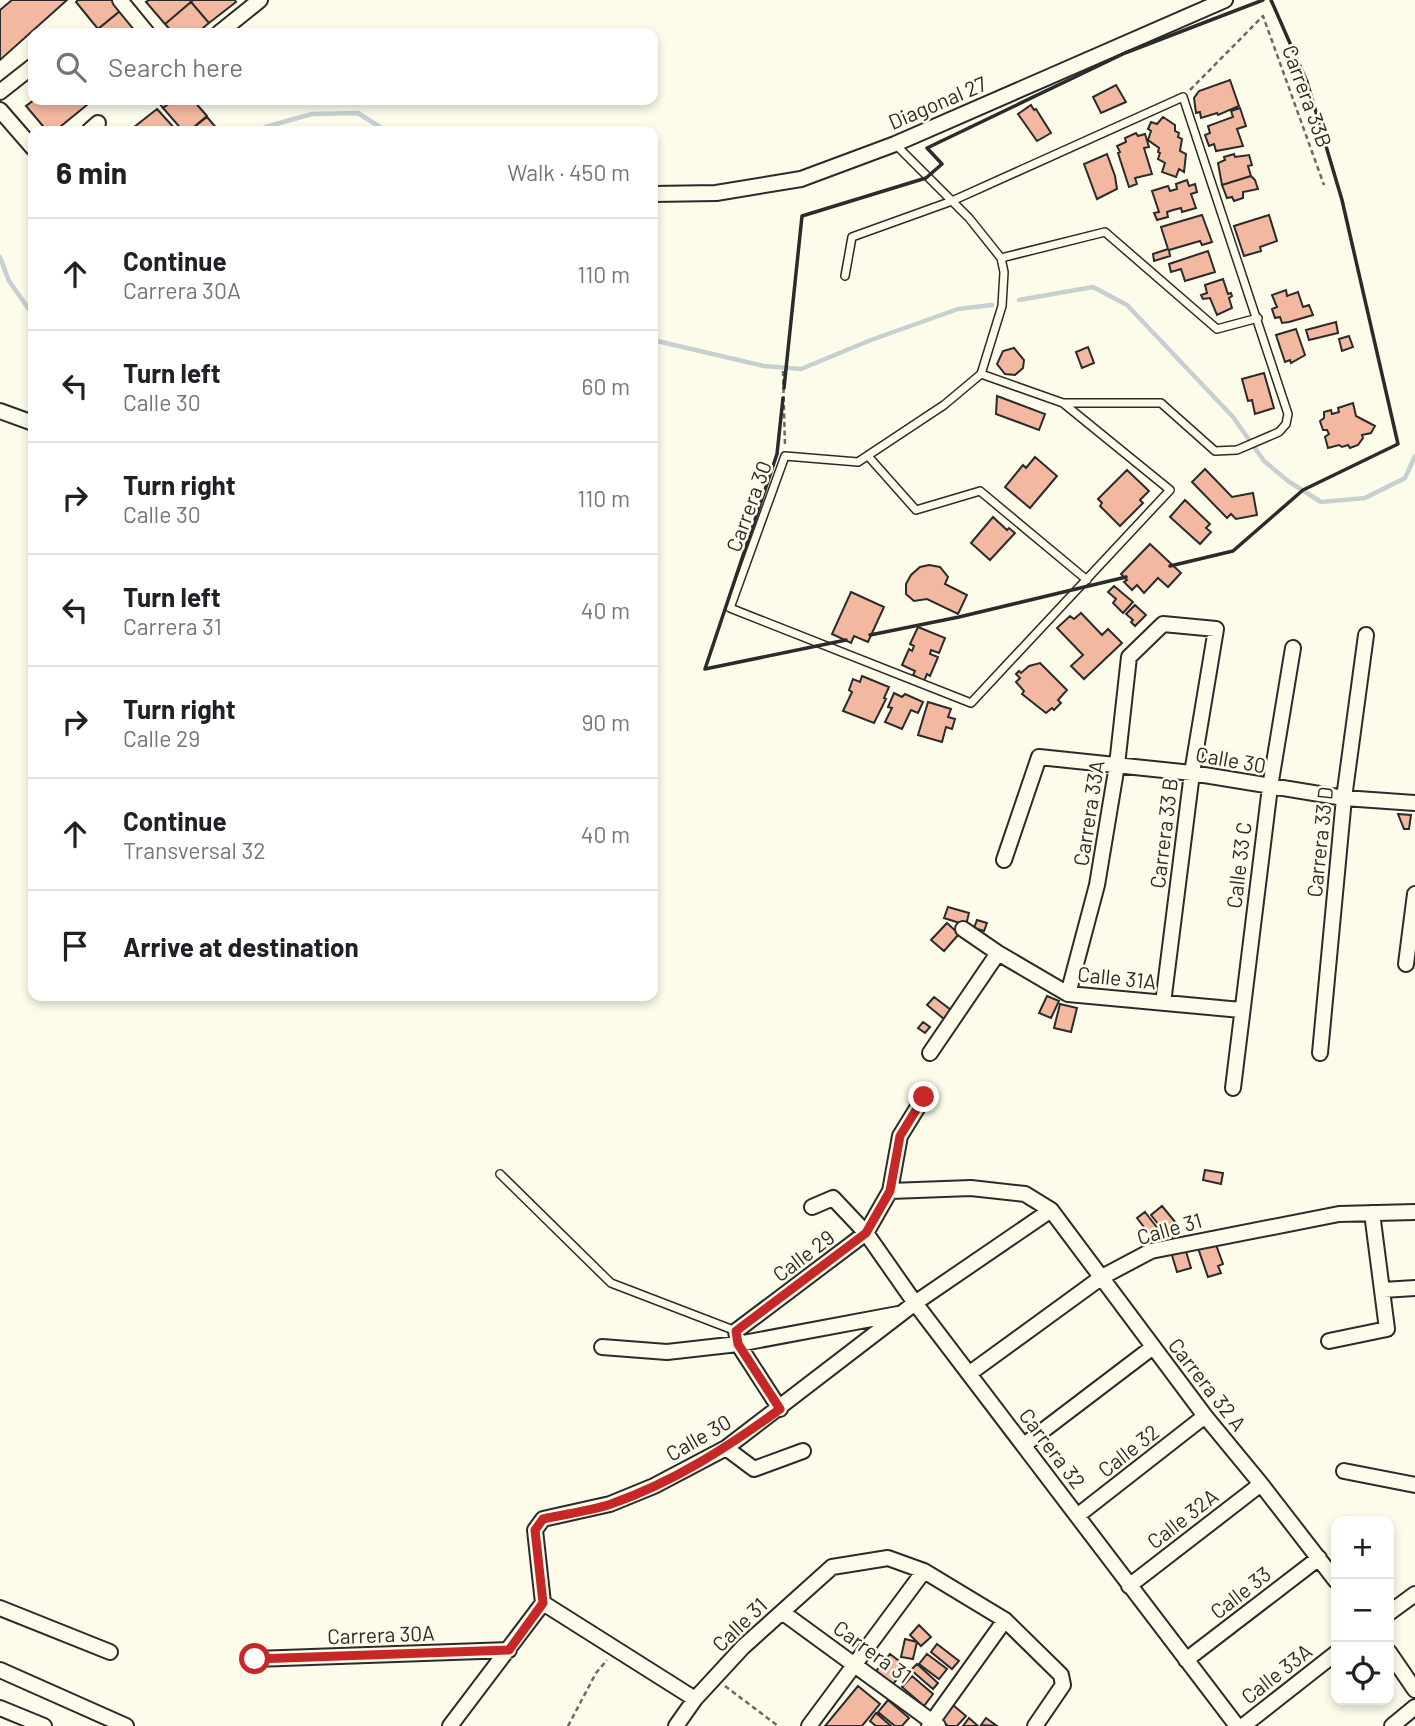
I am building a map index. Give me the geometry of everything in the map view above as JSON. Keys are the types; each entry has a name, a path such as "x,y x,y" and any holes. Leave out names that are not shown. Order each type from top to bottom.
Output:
{"street":[{"path":"225,28 260,0"},
{"name":"Diagonal 27","path":"658,194 716,193 800,180 895,144 1225,0"},
{"path":"125,2 143,28"},
{"path":"0,92 28,70"},
{"path":"0,110 28,142"},
{"path":"0,411 28,421"},
{"name":"Carrera 33A","path":"1068,994 1097,885 1117,765 1129,657 1163,624 1216,629"},
{"name":"Carrera 33 B","path":"1163,1003 1192,773 1216,629"},
{"name":"Carrera 33 D","path":"1320,1054 1344,799 1366,635"},
{"name":"Calle 33 C","path":"1233,1088 1269,787 1293,648"},
{"name":"Calle 30","path":"1004,860 1039,757 1192,773 1344,799 1415,803"},
{"path":"1406,964 1415,894"},
{"name":"Calle 31A","path":"963,929 1068,994 1241,1010"},
{"path":"930,1053 998,953"},
{"name":"Calle 29","path":"737,1338 866,1233 890,1191 900,1136 924,1097"},
{"path":"890,1191 971,1188 1025,1195 1051,1210"},
{"name":"Carrera 32","path":"812,1207 833,1198 866,1233 915,1303 1237,1726"},
{"name":"Calle 30","path":"543,1603 535,1530 543,1519 610,1504 654,1486 726,1448 780,1409 901,1313 1051,1210"},
{"name":"Carrera 32 A","path":"1051,1210 1205,1416 1335,1579"},
{"path":"1329,1341 1387,1329 1372,1213 1415,1212"},
{"name":"Calle 31","path":"970,1373 1102,1277 1151,1251 1339,1214 1372,1213"},
{"path":"1384,1290 1415,1288"},
{"path":"601,1347 667,1352 737,1338 901,1313"},
{"path":"737,1338 780,1409"},
{"path":"1024,1445 1153,1347"},
{"name":"Calle 32","path":"1077,1516 1205,1416"},
{"path":"726,1448 754,1469 803,1451"},
{"path":"1344,1471 1415,1485"},
{"name":"Calle 32A","path":"1129,1586 1261,1484"},
{"name":"Calle 31","path":"676,1726 695,1699 743,1647 832,1567 888,1558 924,1571 1005,1620 1061,1675 1063,1685 1035,1726"},
{"name":"Calle 33","path":"1186,1660 1319,1558"},
{"path":"809,1726 924,1571"},
{"path":"1394,1609 1415,1594"},
{"path":"455,1725 543,1603 695,1699"},
{"path":"0,1608 110,1652"},
{"name":"Carrera 31","path":"782,1612 856,1664 933,1725"},
{"path":"933,1725 1005,1620"},
{"name":"Carrera 30A","path":"255,1659 509,1650"},
{"name":"Calle 33A","path":"1242,1726 1331,1657"},
{"path":"1394,1660 1415,1690"},
{"path":"0,1670 125,1726"},
{"path":"1392,1726 1415,1707"},
{"path":"0,1708 44,1726"}],"lane":[{"path":"845,276 852,237 952,201 1183,97 1258,318 1288,414 1286,424 1279,432 1237,450 1215,451 1161,403 1063,402 981,374"},
{"path":"785,456 858,462 944,405 981,374 1002,306 1004,272 1001,258 952,201 895,144"},
{"path":"1001,258 1105,232 1217,329 1258,318"},
{"path":"868,456 916,510 980,491 1087,580 1170,490 1063,402"},
{"name":"Carrera 30","path":"785,456 730,608 971,703 1087,580"},
{"path":"500,1174 611,1283 737,1338"}],"path":[{"name":"Carrera 33B","path":"1183,97 1263,16 1324,185"},
{"name":"Carrera 30","path":"783,371 785,456"},
{"path":"568,1726 596,1673 616,1650"},
{"path":"714,1678 778,1726"}],"building":[{"path":"12,0 67,0 36,28 28,28 28,35 0,60 0,10"},
{"path":"112,0 120,11 97,28 76,2"},
{"path":"146,2 191,2 165,24"},
{"path":"191,2 236,2 209,23"},
{"path":"191,2 209,23 203,28 169,28 165,24"},
{"path":"120,11 134,28 99,28"},
{"path":"1230,80 1239,106 1218,115 1217,113 1201,118 1200,112 1196,113 1194,98 1199,91"},
{"path":"1116,85 1126,102 1101,113 1093,97"},
{"path":"87,105 61,126 43,126 26,106"},
{"path":"167,105 197,105 207,116 195,126 179,126 163,108"},
{"path":"1031,105 1051,133 1037,141 1018,114"},
{"path":"1240,108 1246,126 1237,129 1243,146 1216,151 1214,144 1209,146 1205,135 1210,133 1208,126 1233,117 1231,111"},
{"path":"157,109 172,126 135,126"},
{"path":"207,117 215,126 195,126"},
{"path":"1163,117 1175,125 1178,137 1182,139 1180,151 1186,154 1184,172 1179,169 1176,177 1162,172 1165,163 1158,159 1159,148 1148,140 1151,122 1157,124"},
{"path":"1136,133 1138,136 1145,134 1149,147 1144,148 1152,174 1135,178 1137,184 1129,187 1117,146"},
{"path":"1107,154 1117,189 1097,199 1084,164"},
{"path":"1234,154 1235,157 1249,155 1251,176 1222,185 1218,163 1225,160 1224,157"},
{"path":"1251,176 1258,189 1243,192 1243,198 1234,201 1232,197 1227,198 1222,185"},
{"path":"1187,180 1189,186 1195,184 1197,192 1191,194 1196,208 1182,212 1181,208 1173,210 1167,212 1168,217 1157,220 1154,213 1159,212 1152,191 1168,186 1170,191 1177,189 1176,184"},
{"path":"1202,215 1212,242 1202,245 1200,241 1169,250 1170,256 1154,261 1153,254 1168,249 1161,227"},
{"path":"1269,215 1277,241 1260,247 1261,251 1244,256 1234,226"},
{"path":"1208,251 1215,272 1185,281 1181,269 1171,272 1169,264"},
{"path":"1223,279 1228,294 1231,293 1232,296 1229,298 1232,308 1217,315 1210,298 1203,299 1201,295 1207,293 1205,285"},
{"path":"1286,290 1287,296 1298,292 1303,307 1309,305 1313,315 1282,323 1280,317 1275,318 1272,309 1277,307 1272,295"},
{"path":"1336,322 1338,333 1309,340 1306,330"},
{"path":"1296,329 1305,355 1291,363 1290,360 1285,362 1276,335"},
{"path":"1349,336 1353,347 1342,351 1339,339"},
{"path":"1088,347 1094,363 1082,368 1076,352"},
{"path":"1014,348 1024,360 1023,368 1015,375 1005,374 997,364 1003,351"},
{"path":"1264,373 1274,408 1255,414 1242,379"},
{"path":"997,396 1045,414 1039,430 996,414"},
{"path":"1353,403 1356,416 1375,426 1371,433 1362,435 1358,445 1350,448 1348,445 1339,445 1328,448 1325,437 1329,434 1327,430 1323,430 1320,421 1324,418 1324,412 1339,412 1338,408"},
{"path":"1035,457 1057,476 1030,508 1005,487 1023,465 1026,468"},
{"path":"1205,469 1232,497 1253,493 1257,515 1236,519 1231,514 1227,518 1192,482"},
{"path":"1127,470 1149,491 1140,500 1143,503 1120,526 1100,506 1102,503 1098,499"},
{"path":"1185,500 1210,524 1206,528 1211,532 1200,544 1170,517"},
{"path":"993,517 1007,530 1009,528 1015,533 990,560 971,543"},
{"path":"1150,544 1181,573 1168,587 1158,578 1144,593 1137,585 1132,590 1121,574"},
{"path":"920,567 940,567 948,577 945,584 967,595 958,614 927,599 914,601 906,594 906,584 911,575"},
{"path":"1114,586 1133,602 1123,613 1113,603 1116,599 1108,592"},
{"path":"851,592 884,607 868,642 854,636 851,643 832,634"},
{"path":"1135,605 1146,615 1135,626 1126,614"},
{"path":"1081,613 1102,635 1108,629 1122,643 1084,679 1071,666 1083,655 1057,628 1070,616 1074,619"},
{"path":"918,627 945,638 939,653 931,650 930,654 938,657 930,676 927,674 924,681 913,675 915,671 902,665 909,649 912,651 914,646 910,644"},
{"path":"1040,663 1067,690 1058,700 1061,703 1046,713 1022,694 1024,691 1016,682 1020,678 1016,674 1019,671 1021,673 1029,666"},
{"path":"862,676 889,687 874,723 843,711 852,692 849,690 853,679 860,682"},
{"path":"894,693 902,697 905,694 923,702 918,713 911,710 902,729 885,722 892,708 888,707"},
{"path":"928,702 951,709 948,717 955,719 952,729 946,727 942,742 918,735"},
{"path":"1398,814 1411,815 1409,829 1404,829"},
{"path":"948,907 969,913 966,925 944,918"},
{"path":"977,920 987,923 984,931 974,928"},
{"path":"947,923 959,934 944,951 931,940"},
{"path":"1047,996 1059,1001 1051,1018 1039,1013"},
{"path":"934,997 951,1010 944,1019 927,1005"},
{"path":"1060,1004 1077,1008 1071,1032 1054,1028"},
{"path":"923,1022 930,1027 925,1033 918,1028"},
{"path":"1205,1170 1223,1173 1221,1184 1203,1180"},
{"path":"1162,1206 1181,1229 1170,1239 1151,1215"},
{"path":"1145,1212 1162,1234 1154,1240 1137,1218"},
{"path":"1215,1242 1223,1264 1218,1266 1221,1273 1208,1277 1198,1248"},
{"path":"1185,1248 1191,1268 1177,1272 1171,1252"},
{"path":"919,1625 931,1637 921,1646 910,1635"},
{"path":"905,1639 917,1642 913,1659 901,1657"},
{"path":"937,1644 959,1661 952,1669 931,1652"},
{"path":"890,1654 907,1667 893,1684 876,1671"},
{"path":"927,1654 947,1669 939,1679 919,1664"},
{"path":"917,1664 938,1683 933,1689 911,1670"},
{"path":"912,1676 933,1694 924,1706 902,1687"},
{"path":"858,1686 880,1704 862,1726 825,1726"},
{"path":"888,1700 909,1718 902,1726 895,1726 878,1712"},
{"path":"953,1705 966,1716 957,1726 948,1726 941,1720"},
{"path":"876,1713 891,1726 876,1726 870,1721"},
{"path":"969,1718 978,1726 963,1726"},
{"path":"986,1718 997,1726 981,1725"}],"waterway":[{"path":"269,126 312,114 358,113 378,126"},
{"path":"0,257 9,281 28,308"},
{"path":"1019,300 1093,287 1127,305 1233,417 1264,461 1288,481 1321,502 1365,498 1405,478 1415,456"},
{"path":"658,341 764,366 801,369 871,340 958,309 992,305"}],"wall":[{"path":"784,388 802,216 926,178 942,164 927,148 1125,53 1263,0"},
{"path":"1170,566 1233,551 1303,490 1398,444 1342,200 1307,82 1271,0"},
{"path":"783,398 777,454 705,669 846,640"},
{"path":"870,635 959,617 1126,577"}],"route":[{"path":"255,1659 509,1650 543,1603 535,1530 543,1519 610,1504 654,1486 726,1448 780,1409 738,1344 736,1331 866,1233 890,1191 900,1136 924,1097"}]}
